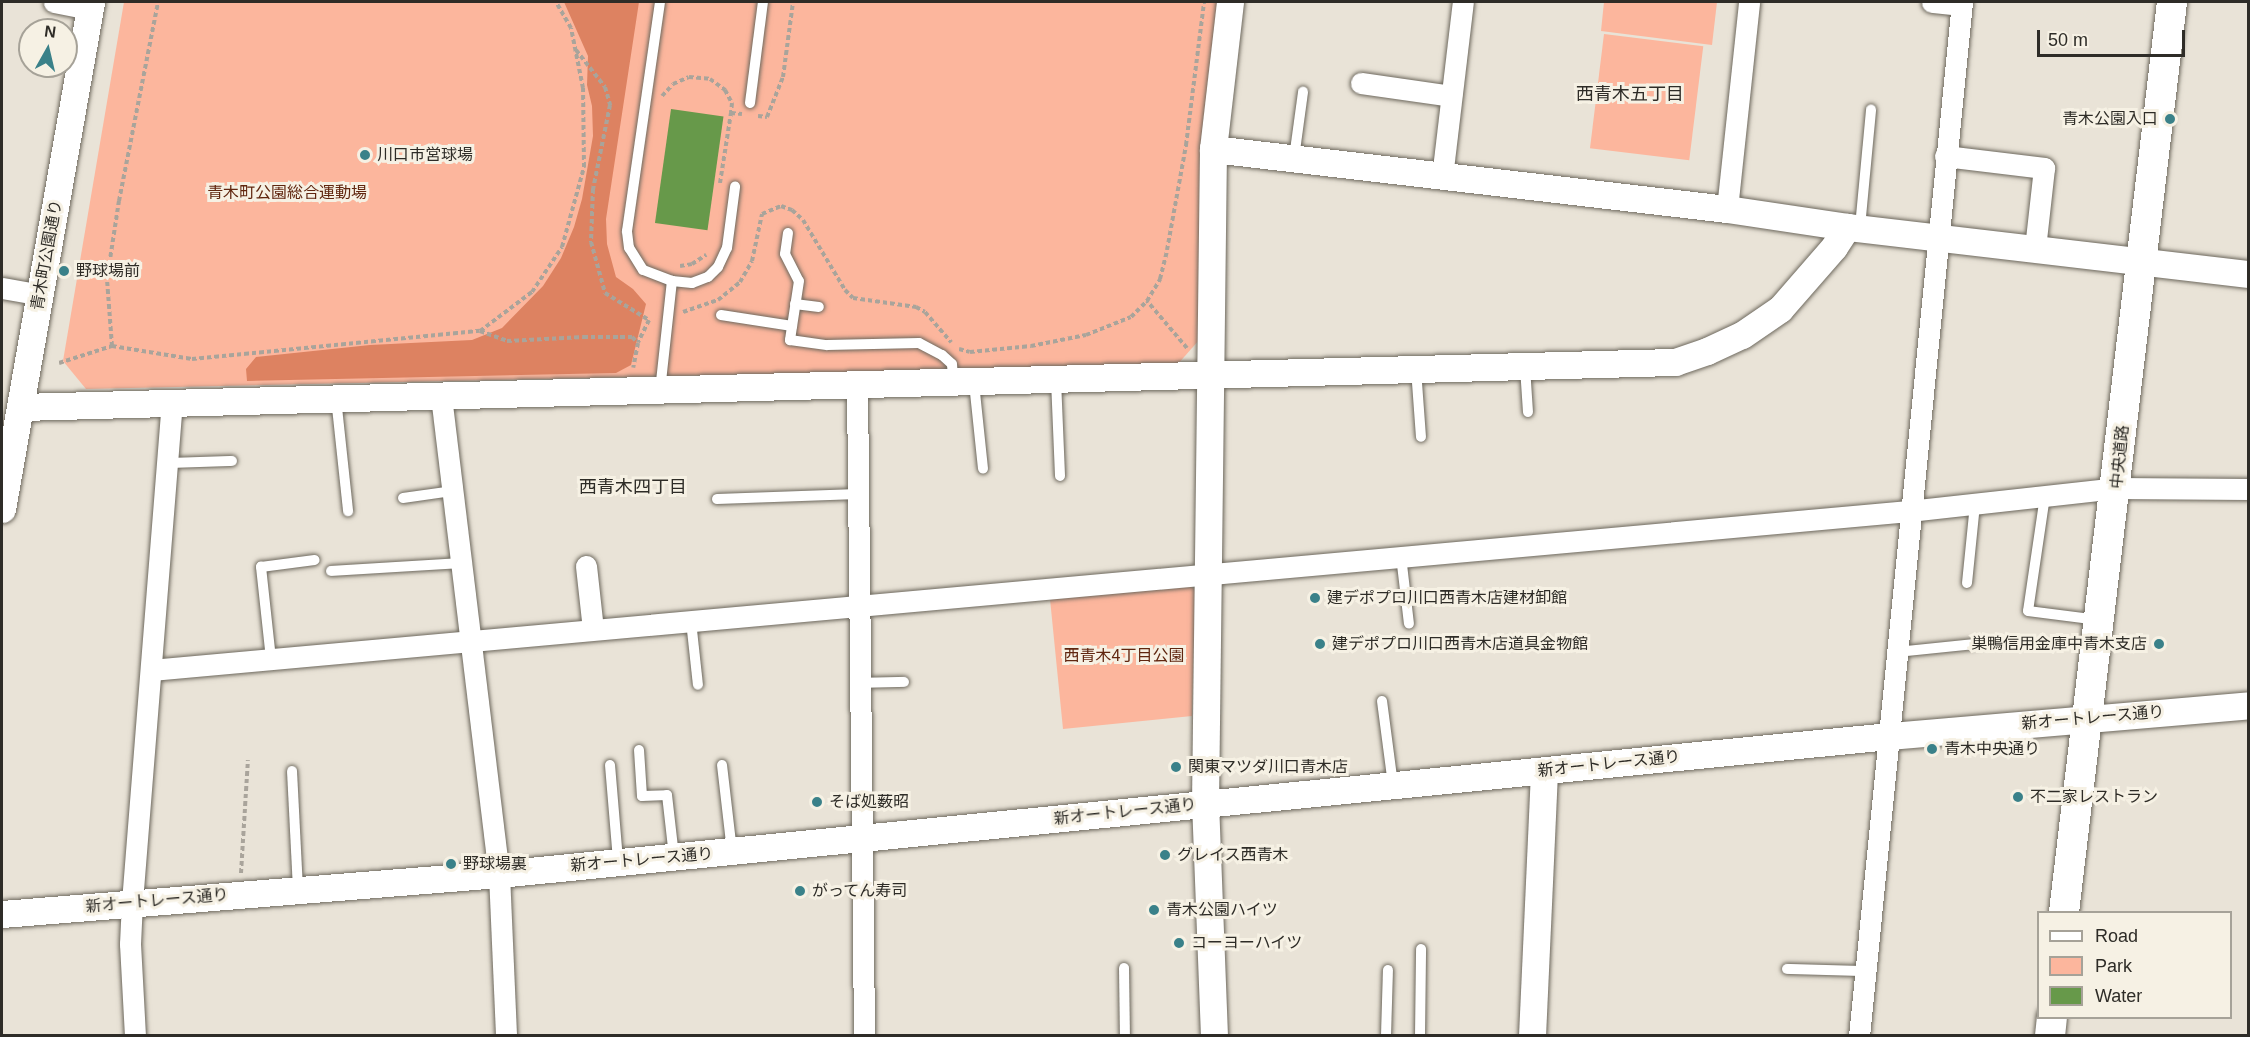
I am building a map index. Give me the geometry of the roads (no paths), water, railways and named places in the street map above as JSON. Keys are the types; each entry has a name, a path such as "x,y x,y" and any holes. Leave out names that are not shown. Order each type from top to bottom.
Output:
{"main road":[{"name":"中央道路","path":"2064,911 2172,2"},
{"path":"2050,1035 2052,1019"}],"street":[{"path":"54,2 90,5"},
{"path":"1214,1035 1205,804 1213,149 1230,2"},
{"path":"1442,177 1463,2"},
{"path":"1727,209 1749,2"},
{"path":"1859,1035 1961,3 1932,2"},
{"name":"青木町公園通り","path":"2,508 90,5"},
{"path":"1361,83 1451,96"},
{"path":"1213,149 1727,209 1854,227 1937,235 2248,274"},
{"path":"1945,156 2044,168 2035,248"},
{"path":"21,407 172,401 857,386 1675,362 1742,335 1780,309 1854,227"},
{"path":"2,288 40,294"},
{"path":"857,386 860,838 864,1035"},
{"path":"441,396 500,874 506,1035"},
{"path":"135,1035 130,944 132,902 172,401"},
{"path":"151,670 859,607 1401,555 1909,511 2116,488 2248,489"},
{"path":"586,566 593,629"},
{"name":"新オートレース通り","path":"2,914 500,874 1890,736 2248,705"},
{"path":"1532,1035 1544,771"}],"lane":[{"path":"660,2 627,231 629,248 643,270 672,281 692,283 708,277 718,267 727,248 735,187"},
{"path":"750,103 763,2"},
{"path":"1294,159 1303,92"},
{"path":"1854,227 1871,110"},
{"path":"788,233 785,254 798,281 790,340 827,345 919,343 942,355 952,364 964,383 983,469"},
{"path":"660,391 672,281"},
{"path":"795,304 819,307"},
{"path":"721,315 792,326"},
{"path":"1525,366 1528,412"},
{"path":"1416,369 1421,437"},
{"path":"1056,380 1060,476"},
{"path":"336,398 348,511"},
{"path":"167,464 232,460"},
{"path":"403,498 452,491"},
{"path":"717,499 858,494"},
{"path":"2045,496 2028,611 2100,621"},
{"path":"1966,583 1975,504"},
{"path":"1401,555 1409,624"},
{"path":"271,659 261,567 315,560"},
{"path":"331,571 461,563"},
{"path":"691,621 698,685"},
{"path":"1897,652 1975,644"},
{"path":"859,683 904,682"},
{"path":"1382,701 1393,786"},
{"path":"639,750 642,796 668,795 674,857"},
{"path":"610,765 618,862"},
{"path":"722,765 732,851"},
{"path":"292,771 298,889"},
{"path":"1420,1035 1421,949"},
{"path":"1124,968 1125,1035"},
{"path":"1787,969 1865,971"},
{"path":"1386,1035 1388,970"}],"water":[{"path":"671,109 723,116 707,230 655,223"}],"place":[{"name":"青木公園入口","path":"2170,119"},
{"name":"川口市営球場","path":"365,155"},
{"name":"野球場前","path":"64,271"},
{"name":"建デポプロ川口西青木店建材卸館","path":"1315,598"},
{"name":"建デポプロ川口西青木店道具金物館","path":"1320,644"},
{"name":"巣鴨信用金庫中青木支店","path":"2159,644"},
{"name":"青木中央通り","path":"1932,749"},
{"name":"関東マツダ川口青木店","path":"1176,767"},
{"name":"不二家レストラン","path":"2018,797"},
{"name":"そば処薮昭","path":"817,802"},
{"name":"グレイス西青木","path":"1165,855"},
{"name":"野球場裏","path":"451,864"},
{"name":"がってん寿司","path":"800,891"},
{"name":"青木公園ハイツ","path":"1154,910"},
{"name":"コーヨーハイツ","path":"1179,943"}],"district":[{"name":"西青木五丁目","path":"1630,94"},
{"name":"西青木四丁目","path":"633,487"}],"park label":[{"name":"青木町公園総合運動場","path":"287,193"},
{"name":"西青木4丁目公園","path":"1124,656"}]}
